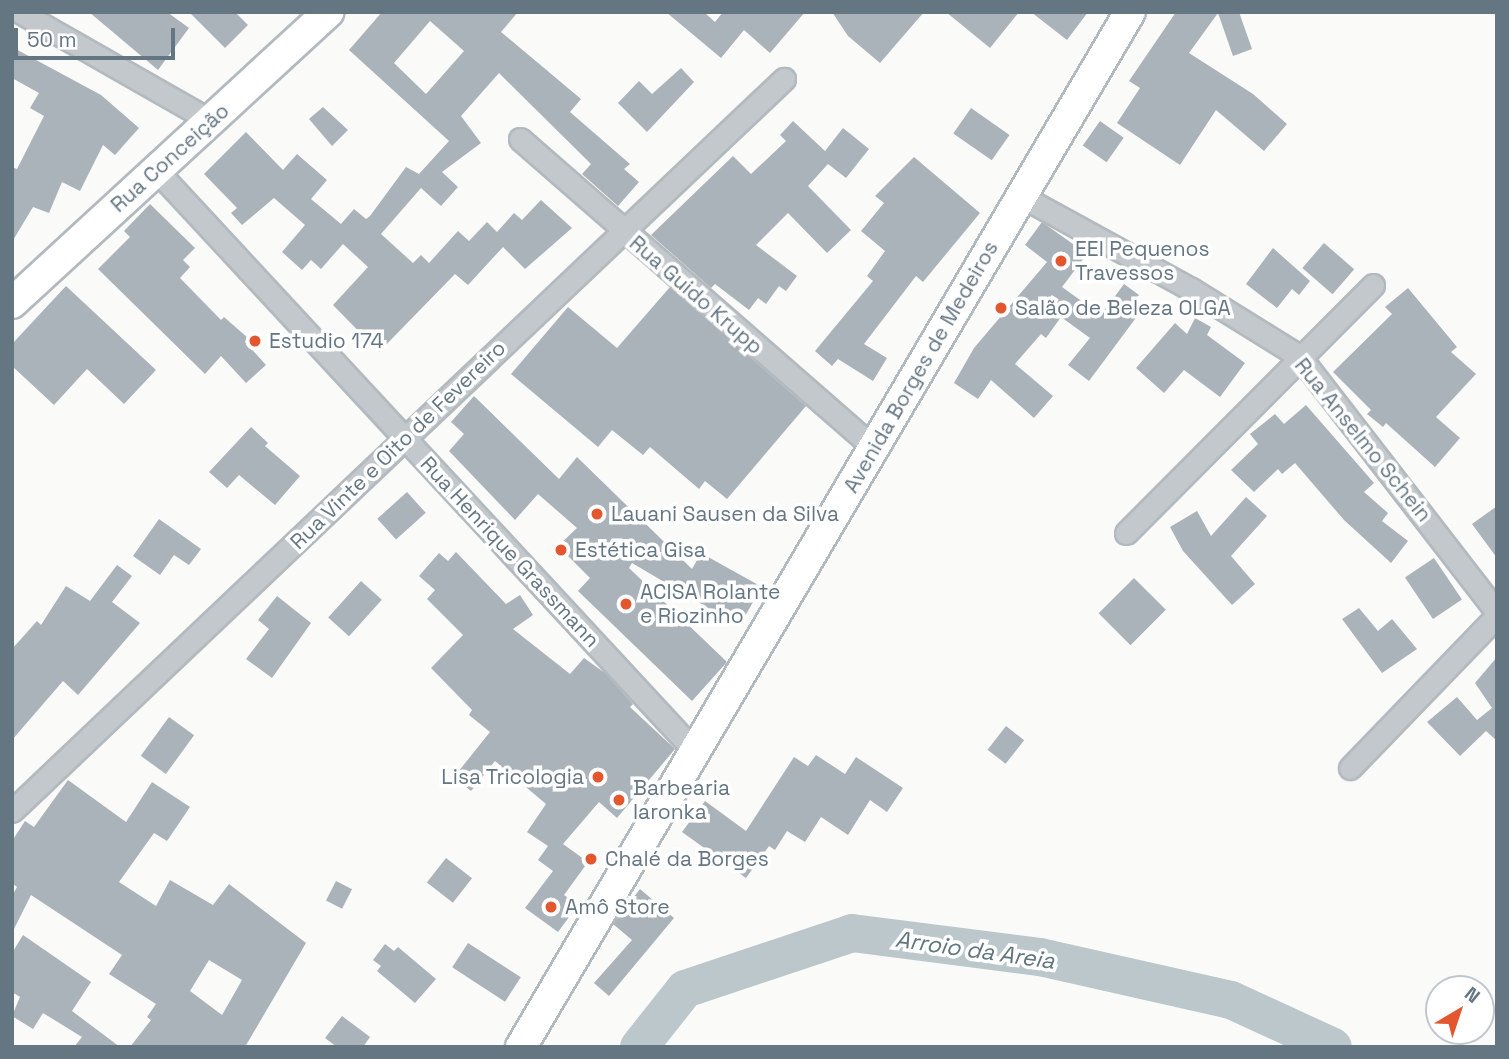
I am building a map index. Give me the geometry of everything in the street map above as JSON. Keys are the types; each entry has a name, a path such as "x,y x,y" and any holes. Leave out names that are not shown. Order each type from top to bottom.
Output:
{"main road":[{"name":"Rua Conceição","path":"12,303 328,12"},
{"name":"Avenida Borges de Medeiros","path":"521,1047 693,749 875,449 1130,12"}],"street":[{"path":"20,12 211,121"},
{"name":"Rua Vinte e Oito de Fevereiro","path":"12,811 783,79"},
{"name":"Rua Guido Krupp","path":"520,139 622,232 875,449"},
{"name":"Rua Henrique Grassmann","path":"156,170 693,749"},
{"name":"Rua Anselmo Schein","path":"1021,196 1191,289 1299,356 1497,614"},
{"path":"1126,533 1299,356 1373,285"},
{"path":"1350,768 1497,614"}],"building":[{"path":"89,12 167,12 189,28 158,70"},
{"path":"189,12 235,12 248,25 225,48"},
{"path":"382,12 518,12 501,32 581,99 570,112 630,164 624,169 639,182 618,206 582,174 591,164 499,73 461,116 481,143 442,172 458,187 441,206 421,188 381,234 413,263 421,255 429,263 458,231 469,241 487,222 497,232 514,213 522,220 541,200 572,228 525,269 503,247 468,285 455,274 379,352 333,305 368,267 343,244 321,269 311,260 302,270 282,252 305,225 274,198 242,225 231,213 237,208 204,174 246,132 283,170 297,154 327,180 311,199 341,224 354,209 366,219 370,216 406,167 419,174 449,141 349,50","holes":["430,21 464,51 426,94 394,63"]},
{"path":"666,12 704,12 715,22 723,12 805,12 770,53 744,30 721,58"},
{"path":"832,12 924,12 880,63 848,36"},
{"path":"946,12 1019,12 990,48"},
{"path":"1031,12 1088,12 1067,40"},
{"path":"1176,12 1239,12 1252,49 1233,56 1218,13 1189,53 1253,94 1287,124 1264,151 1216,110 1180,165 1117,123 1140,88 1129,81"},
{"path":"12,47 101,95 139,128 115,155 103,145 80,191 62,182 49,213 33,207 12,242 12,167 17,169 44,116 30,108 39,93 12,78"},
{"path":"681,68 694,82 647,132 618,103 639,81 652,94"},
{"path":"323,107 348,130 332,146 309,119"},
{"path":"971,108 1010,135 992,160 953,133"},
{"path":"793,121 825,151 843,128 869,149 846,178 828,164 808,186 851,230 827,253 788,213 756,245 797,276 786,291 779,286 766,304 758,298 749,310 715,284 711,288 651,235 733,156 751,174 786,141 780,135"},
{"path":"1100,121 1124,138 1107,162 1083,146"},
{"path":"914,157 980,213 923,282 916,276 864,344 887,358 873,381 838,359 832,366 815,351 873,281 867,276 885,251 861,231 884,203 875,196"},
{"path":"150,204 195,248 183,260 190,267 180,278 221,320 224,317 248,338 245,342 266,365 246,383 221,356 205,374 98,269 130,237 124,231"},
{"path":"1042,222 1087,254 1062,287 1101,315 1124,284 1139,295 1132,305 1141,311 1089,381 1068,365 1090,338 1061,317 1046,338 1041,334 1015,364 1053,396 1034,418 991,380 978,399 954,383 974,348 1047,262 1025,245"},
{"path":"1324,243 1354,269 1333,294 1302,268"},
{"path":"1273,248 1310,281 1299,295 1292,289 1277,308 1246,284"},
{"path":"66,286 156,370 124,404 87,369 54,405 12,366 12,344"},
{"path":"670,287 806,406 727,499 705,481 699,489 650,447 643,455 612,430 598,447 511,374 568,307 617,348"},
{"path":"1408,288 1457,347 1451,352 1476,374 1436,417 1460,438 1435,467 1386,423 1383,427 1367,414 1371,410 1333,372 1392,314 1385,307"},
{"path":"1195,318 1211,327 1207,335 1245,363 1220,397 1184,370 1164,393 1136,368 1175,323 1187,334"},
{"path":"474,396 559,479 577,457 692,569 701,553 762,587 739,626 632,563 629,568 727,662 692,701 578,591 590,578 558,546 577,528 538,494 515,520 449,451 464,434 451,422"},
{"path":"1306,405 1374,483 1364,492 1388,513 1382,521 1408,541 1391,563 1344,520 1295,463 1282,474 1278,469 1254,492 1231,470 1258,444 1250,434 1275,414 1284,424"},
{"path":"251,427 268,443 265,446 300,476 275,505 239,475 227,488 209,472"},
{"path":"407,492 426,513 396,540 377,519"},
{"path":"1246,497 1267,516 1231,556 1255,584 1232,605 1183,551 1170,527 1197,511 1211,536"},
{"path":"1497,506 1497,558 1472,524"},
{"path":"159,519 201,549 189,565 174,555 160,575 133,556"},
{"path":"456,552 506,604 520,595 533,615 513,629 570,674 584,658 605,673 633,704 630,707 675,749 617,818 599,802 563,844 588,862 564,895 578,905 558,932 525,908 553,871 538,860 548,846 527,832 546,804 495,761 471,791 454,777 490,732 469,715 472,710 431,668 463,635 427,599 435,590 419,576 439,553 448,561"},
{"path":"1434,558 1462,599 1433,619 1405,578"},
{"path":"117,565 132,576 112,602 140,623 78,695 63,681 12,740 12,649 37,621 41,625 66,586 90,601"},
{"path":"1134,578 1166,610 1130,645 1099,613"},
{"path":"361,581 382,600 349,636 328,617"},
{"path":"277,596 311,623 272,678 246,659 269,629 258,620"},
{"path":"1359,608 1378,631 1392,619 1417,649 1382,673 1342,619"},
{"path":"1497,657 1497,741 1486,731 1460,756 1427,722 1457,697 1477,720 1492,708 1475,683"},
{"path":"169,717 194,735 166,774 141,756"},
{"path":"1006,726 1024,740 1006,764 988,750"},
{"path":"816,755 845,774 856,757 903,788 887,812 870,800 848,835 821,817 805,842 787,831 775,850 769,846 746,878 682,832 705,801 746,831 794,757 808,766"},
{"path":"68,780 126,822 152,782 190,807 167,841 154,833 119,882 156,906 170,880 213,905 229,884 306,943 245,1047 130,1047 151,1020 147,1017 156,1004 109,974 122,955 31,895 12,933 12,896 17,887 12,883 12,841 25,821 34,827","holes":["209,960 242,980 222,1015 190,991"]},
{"path":"446,858 472,878 453,903 427,882"},
{"path":"336,881 352,889 342,909 326,901"},
{"path":"640,889 674,918 609,996 594,983 632,940 613,924"},
{"path":"23,935 91,982 72,1011 120,1047 74,1047 82,1037 43,1013 33,1029 12,1016 20,997 12,992 12,953"},
{"path":"468,943 521,977 505,1002 452,967"},
{"path":"385,944 394,951 398,947 436,979 415,1003 377,971 381,966 373,960"},
{"path":"342,1016 370,1037 363,1047 337,1047 325,1038"}],"waterway":[{"name":"Arroio da Areia","path":"639,1047 685,989 852,933 1040,957 1231,1000 1333,1047"}],"place":[{"name":"EEI Pequenos Travessos","path":"1061,261"},
{"name":"Salão de Beleza OLGA","path":"1001,308"},
{"name":"Estudio 174","path":"255,341"},
{"name":"Lauani Sausen da Silva","path":"597,514"},
{"name":"Estética Gisa","path":"561,550"},
{"name":"ACISA Rolante e Riozinho","path":"626,604"},
{"name":"Lisa Tricologia","path":"598,777"},
{"name":"Barbearia Iaronka","path":"619,800"},
{"name":"Chalé da Borges","path":"591,859"},
{"name":"Amô Store","path":"551,907"}]}
